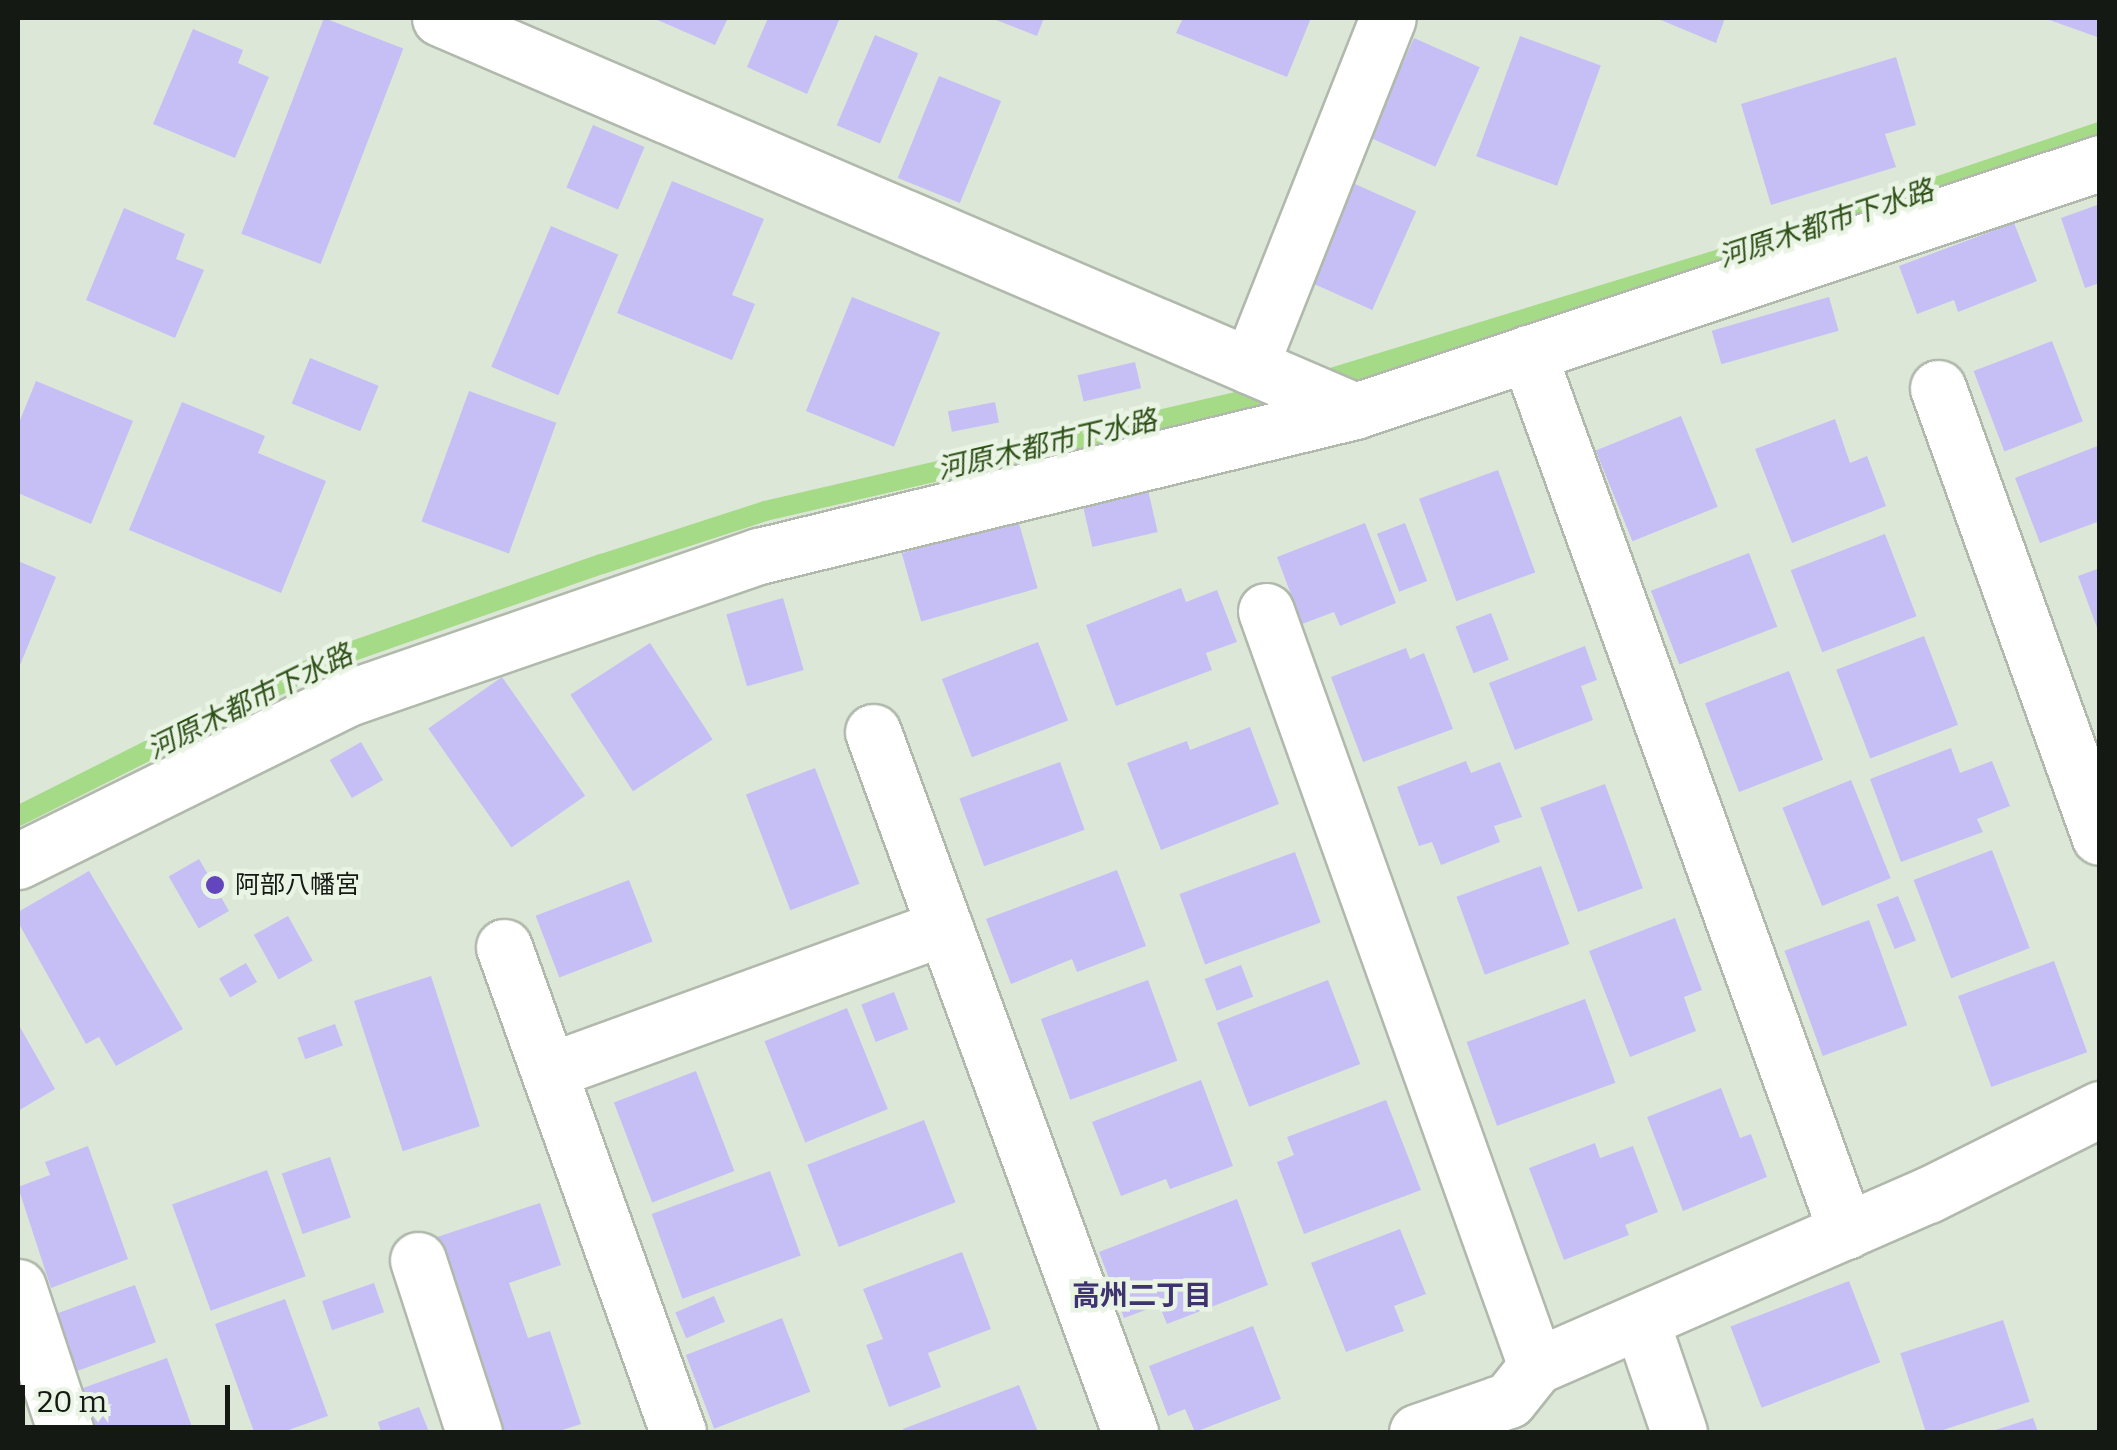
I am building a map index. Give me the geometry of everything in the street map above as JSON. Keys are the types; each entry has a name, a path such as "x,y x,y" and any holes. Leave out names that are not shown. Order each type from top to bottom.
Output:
{"street":[{"path":"440,18 1355,410"},
{"path":"1250,366 1388,18"},
{"path":"18,861 348,698 759,556 1355,410 2100,163"},
{"path":"1528,353 1846,1231"},
{"path":"1938,388 2100,837"},
{"path":"1266,610 1536,1366"},
{"path":"873,732 1130,1432"},
{"path":"549,1070 945,927"},
{"path":"504,948 678,1432"},
{"path":"1417,1432 1509,1400 1536,1366 1846,1231 2100,1109"},
{"path":"418,1260 474,1432"},
{"path":"18,1287 66,1432"},
{"path":"1641,1321 1679,1432"}],"building":[{"path":"324,18 403,48 321,264 241,234"},
{"path":"653,18 728,18 715,45"},
{"path":"768,18 840,18 807,94 747,67"},
{"path":"991,18 1044,18 1037,36"},
{"path":"1183,18 1311,18 1287,77 1176,33"},
{"path":"1656,18 1725,18 1716,43"},
{"path":"2044,18 2100,18 2100,38"},
{"path":"193,29 243,50 238,63 269,77 235,158 153,124"},
{"path":"875,35 918,53 880,144 837,125"},
{"path":"1520,36 1601,65 1557,186 1476,156"},
{"path":"1414,38 1480,67 1435,167 1370,138"},
{"path":"1896,57 1916,125 1885,134 1896,167 1771,205 1741,104"},
{"path":"939,76 1001,101 960,203 898,178"},
{"path":"593,125 645,147 618,209 566,188"},
{"path":"672,181 764,219 732,295 755,304 732,360 617,313"},
{"path":"1355,184 1416,211 1372,310 1311,283"},
{"path":"2100,204 2100,283 2085,288 2061,218"},
{"path":"124,208 185,234 176,259 204,270 175,338 86,300"},
{"path":"2014,223 2037,281 1958,312 1954,300 1917,314 1899,266"},
{"path":"551,226 618,255 558,395 491,367"},
{"path":"852,297 940,333 894,447 806,411"},
{"path":"1829,297 1839,331 1721,364 1712,331"},
{"path":"2052,341 2083,421 2004,451 1974,371"},
{"path":"310,358 379,386 360,431 292,403"},
{"path":"1135,362 1141,388 1084,402 1078,375"},
{"path":"36,381 133,421 91,524 18,493 18,425"},
{"path":"469,391 556,423 509,553 421,522"},
{"path":"182,402 265,436 258,453 326,481 281,593 129,530"},
{"path":"995,402 999,423 952,432 948,411"},
{"path":"1681,416 1718,507 1632,541 1596,450"},
{"path":"1835,419 1850,463 1867,456 1886,506 1792,543 1755,449"},
{"path":"2100,445 2100,521 2040,543 2015,478"},
{"path":"1498,470 1535,572 1456,601 1419,499"},
{"path":"1148,490 1158,532 1092,547 1083,505"},
{"path":"1018,520 1038,588 921,622 902,553"},
{"path":"1365,523 1396,603 1340,626 1334,612 1302,624 1277,557"},
{"path":"1405,523 1427,581 1399,592 1377,534"},
{"path":"1885,534 1917,616 1822,652 1791,570"},
{"path":"1749,553 1777,627 1679,664 1651,591"},
{"path":"18,561 56,577 18,670"},
{"path":"2100,568 2100,633 2099,633 2078,576"},
{"path":"1181,588 1186,602 1217,590 1237,642 1206,653 1212,670 1116,706 1086,625"},
{"path":"783,598 804,670 747,686 726,614"},
{"path":"1491,613 1509,660 1473,673 1456,627"},
{"path":"1924,636 1958,725 1870,758 1836,670"},
{"path":"1038,642 1068,720 972,757 942,679"},
{"path":"650,643 713,739 633,791 570,695"},
{"path":"1585,646 1597,680 1581,686 1593,720 1515,750 1489,683"},
{"path":"1406,648 1410,659 1424,653 1453,729 1363,762 1331,677"},
{"path":"1789,671 1823,760 1739,792 1705,703"},
{"path":"502,677 585,796 511,847 428,729"},
{"path":"1250,727 1279,804 1161,850 1127,763 1187,741 1190,750"},
{"path":"361,742 383,780 352,798 330,760"},
{"path":"1951,748 1960,773 1992,761 2010,806 1977,819 1983,832 1901,862 1870,779"},
{"path":"1466,761 1471,773 1500,762 1522,817 1494,826 1500,842 1441,865 1432,842 1419,846 1397,787"},
{"path":"1060,762 1085,830 984,866 959,799"},
{"path":"815,768 859,884 790,910 746,795"},
{"path":"1851,780 1891,878 1822,906 1782,808"},
{"path":"1605,784 1643,888 1578,912 1540,808"},
{"path":"1992,850 2030,948 1951,978 1914,880"},
{"path":"1295,852 1321,922 1205,965 1179,894"},
{"path":"199,859 229,911 199,928 169,876"},
{"path":"1541,866 1569,944 1485,975 1456,897"},
{"path":"1117,870 1146,946 1077,972 1072,959 1011,984 986,919"},
{"path":"89,871 183,1029 116,1066 99,1037 86,1044 18,922 18,912"},
{"path":"629,880 653,942 559,977 536,916"},
{"path":"1898,896 1916,941 1895,949 1877,905"},
{"path":"288,916 313,961 279,980 254,935"},
{"path":"1675,918 1702,990 1684,997 1696,1031 1630,1057 1589,951"},
{"path":"1869,920 1907,1025 1823,1056 1784,951"},
{"path":"2054,961 2087,1052 1991,1087 1958,996"},
{"path":"246,963 257,982 230,998 219,978"},
{"path":"1241,965 1253,997 1217,1011 1205,979"},
{"path":"431,976 480,1126 403,1151 354,1001"},
{"path":"1148,980 1177,1061 1070,1100 1041,1019"},
{"path":"1328,980 1360,1064 1249,1107 1217,1023"},
{"path":"894,992 908,1029 876,1042 861,1005"},
{"path":"1585,999 1615,1083 1497,1126 1467,1042"},
{"path":"847,1008 888,1109 805,1142 764,1041"},
{"path":"335,1024 343,1046 305,1059 297,1038"},
{"path":"18,1028 55,1089 18,1111"},
{"path":"696,1071 734,1171 652,1202 614,1103"},
{"path":"1201,1080 1233,1166 1170,1189 1166,1179 1121,1196 1092,1122"},
{"path":"1721,1088 1740,1138 1751,1134 1767,1177 1683,1211 1647,1117"},
{"path":"1386,1100 1421,1190 1304,1234 1277,1162 1294,1155 1287,1137"},
{"path":"924,1120 956,1202 839,1247 807,1165"},
{"path":"1595,1143 1600,1158 1633,1146 1658,1212 1625,1225 1629,1235 1564,1260 1529,1168"},
{"path":"88,1146 128,1259 51,1288 18,1187 50,1175 45,1162"},
{"path":"330,1157 351,1218 303,1234 282,1174"},
{"path":"267,1170 306,1276 211,1311 172,1205"},
{"path":"770,1171 801,1256 682,1299 652,1214"},
{"path":"1237,1199 1268,1285 1167,1324 1159,1305 1124,1318 1099,1252"},
{"path":"540,1203 561,1265 509,1283 528,1338 550,1331 581,1424 556,1432 498,1432 434,1238"},
{"path":"1400,1229 1426,1294 1394,1306 1404,1331 1346,1352 1311,1263"},
{"path":"962,1252 991,1329 928,1353 941,1387 889,1407 866,1345 883,1339 863,1289"},
{"path":"1849,1281 1880,1362 1762,1408 1730,1327"},
{"path":"374,1283 384,1312 332,1330 322,1301"},
{"path":"135,1285 156,1342 75,1372 54,1314"},
{"path":"714,1296 725,1322 686,1338 675,1312"},
{"path":"285,1299 328,1416 283,1432 254,1432 215,1324"},
{"path":"782,1318 810,1392 714,1429 686,1355"},
{"path":"2003,1320 2030,1402 1937,1432 1926,1432 1900,1353"},
{"path":"1253,1326 1281,1399 1195,1432 1185,1409 1168,1416 1149,1366"},
{"path":"167,1358 192,1427 98,1432 83,1388"},
{"path":"1019,1385 1038,1432 904,1432 903,1429"},
{"path":"419,1407 429,1432 381,1432 378,1422"},
{"path":"2033,1418 2038,1432 1989,1432"}],"waterway":[{"name":"河原木都市下水路","path":"1318,382 1728,257 2100,132"},
{"name":"河原木都市下水路","path":"18,816 330,659 602,564 765,511 1280,392"}],"place":[{"name":"阿部八幡宮","path":"215,885"}],"district":[{"name":"高州二丁目","path":"1142,1296"}]}
